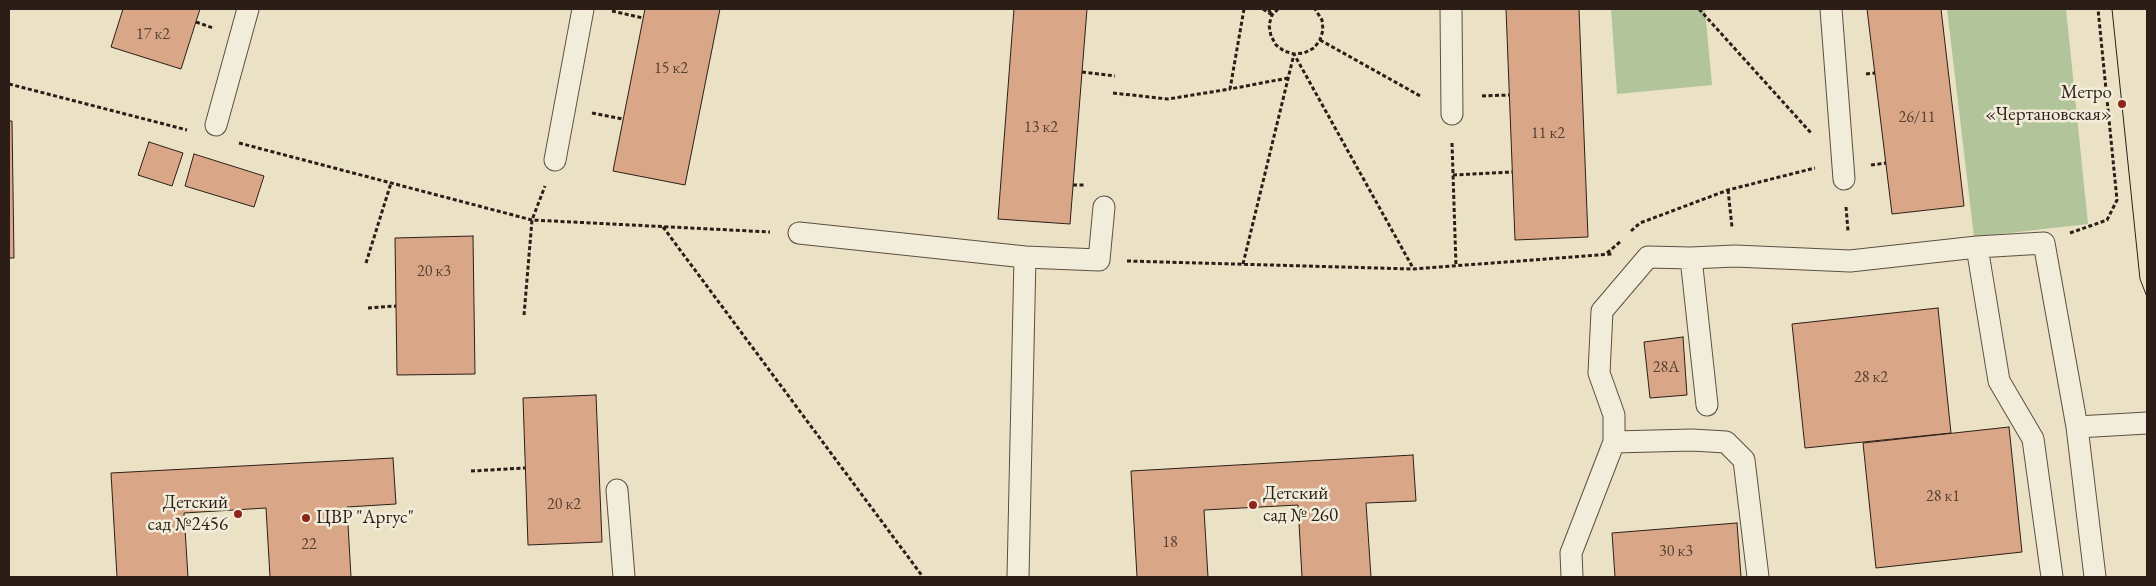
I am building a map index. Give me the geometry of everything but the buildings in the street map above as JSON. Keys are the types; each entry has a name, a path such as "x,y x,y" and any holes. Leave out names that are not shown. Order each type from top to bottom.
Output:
{"lane":[{"path":"223,133 248,9"},
{"path":"555,160 583,9"},
{"path":"1451,9 1452,114"},
{"path":"1831,9 1843,170"},
{"path":"799,233 1025,257 1099,260 1104,207"},
{"path":"1572,577 1571,553 1614,442 1614,415 1599,373 1602,311 1648,257 1735,256 1850,261 1977,247 2044,243 2077,427 2095,577"},
{"path":"1977,247 1999,381 2033,439 2052,577"},
{"path":"1018,577 1025,257"},
{"path":"1691,258 1707,405"},
{"path":"2077,427 2147,423"},
{"path":"1614,442 1692,440 1726,442 1744,460 1758,577"},
{"path":"617,490 624,577"}],"path":[{"path":"604,9 643,18"},
{"path":"1230,89 1244,9"},
{"path":"1262,9 1272,16"},
{"path":"1268,9 1272,16"},
{"path":"1278,9 1272,16 1269,25 1273,40 1284,51 1294,54 1304,53 1314,48 1320,40 1323,30 1322,20 1317,9"},
{"path":"1699,9 1812,134"},
{"path":"2044,243 2107,220 2117,200 2098,9"},
{"path":"1320,40 1452,114 1456,266"},
{"path":"1243,264 1294,54"},
{"path":"1294,54 1414,269"},
{"path":"1082,72 1115,76"},
{"path":"1113,93 1168,99 1288,78"},
{"path":"9,84 191,131"},
{"path":"223,133 391,183 532,220 799,233"},
{"path":"524,315 532,220 555,160"},
{"path":"1606,254 1640,223 1728,190 1843,170 1850,261"},
{"path":"1453,175 1512,172"},
{"path":"366,262 391,183"},
{"path":"1728,190 1735,256"},
{"path":"663,226 923,577"},
{"path":"1099,260 1414,269 1606,254 1648,257"},
{"path":"368,308 396,306"},
{"path":"471,471 525,468"}],"green space":[{"path":"1611,9 1705,9 1712,85 1617,94"},
{"path":"1947,9 2066,9 2088,224 1974,237"}],"tram line":[{"path":"2112,9 2140,279 2147,297"}],"place":[{"name":"Метро «Чертановская»","path":"2122,104"},
{"name":"Детский сад № 260","path":"1253,505"},
{"name":"Детский сад №2456","path":"238,514"},
{"name":"ЦВР \"Аргус\"","path":"306,518"}]}
